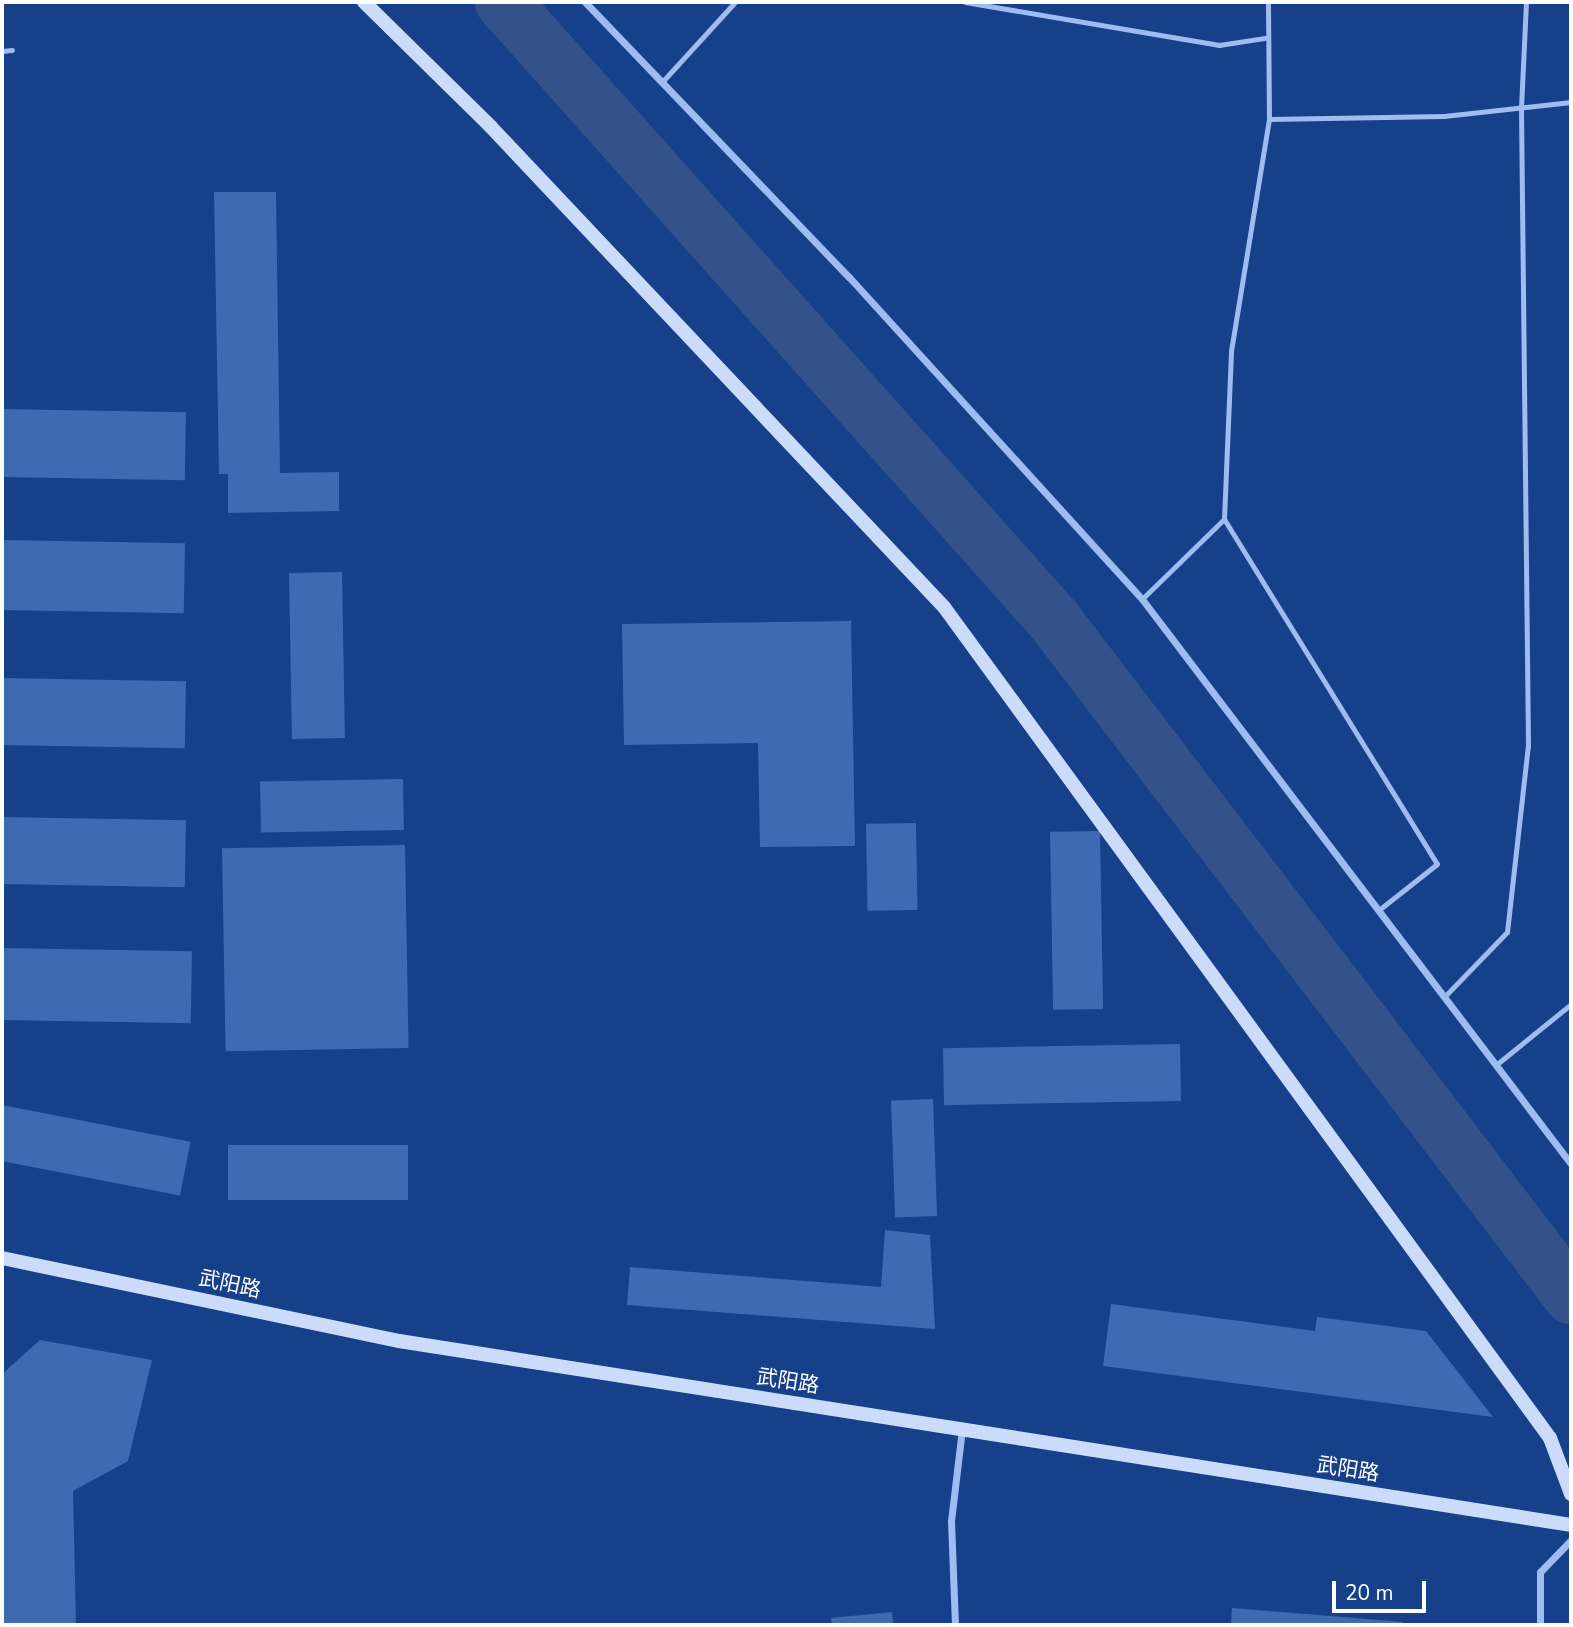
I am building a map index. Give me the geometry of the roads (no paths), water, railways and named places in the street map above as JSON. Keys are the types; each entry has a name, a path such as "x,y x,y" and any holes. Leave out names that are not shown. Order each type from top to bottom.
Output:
{"street":[{"path":"364,2 491,127 944,607 1550,1438 1571,1471"},
{"path":"585,2 849,277 1142,599 1446,995 1571,1164"},
{"name":"武阳路","path":"2,1258 399,1341 1571,1525"},
{"path":"955,1625 951,1521 962,1430"},
{"path":"1550,1438 1571,1494"},
{"path":"1540,1625 1540,1572 1571,1540"}],"lane":[{"path":"662,82 735,2"},
{"path":"965,2 1219,45 1265,38"},
{"path":"1268,2 1265,38 1269,119 1231,351 1224,519 1437,864 1380,909"},
{"path":"1446,995 1507,932 1528,746 1521,108 1526,2"},
{"path":"2,51 12,50"},
{"path":"1269,119 1444,116 1571,102"},
{"path":"1142,599 1224,519"},
{"path":"1497,1064 1571,1004"}],"waterway":[{"path":"503,2 1054,620 1571,1296"}]}
